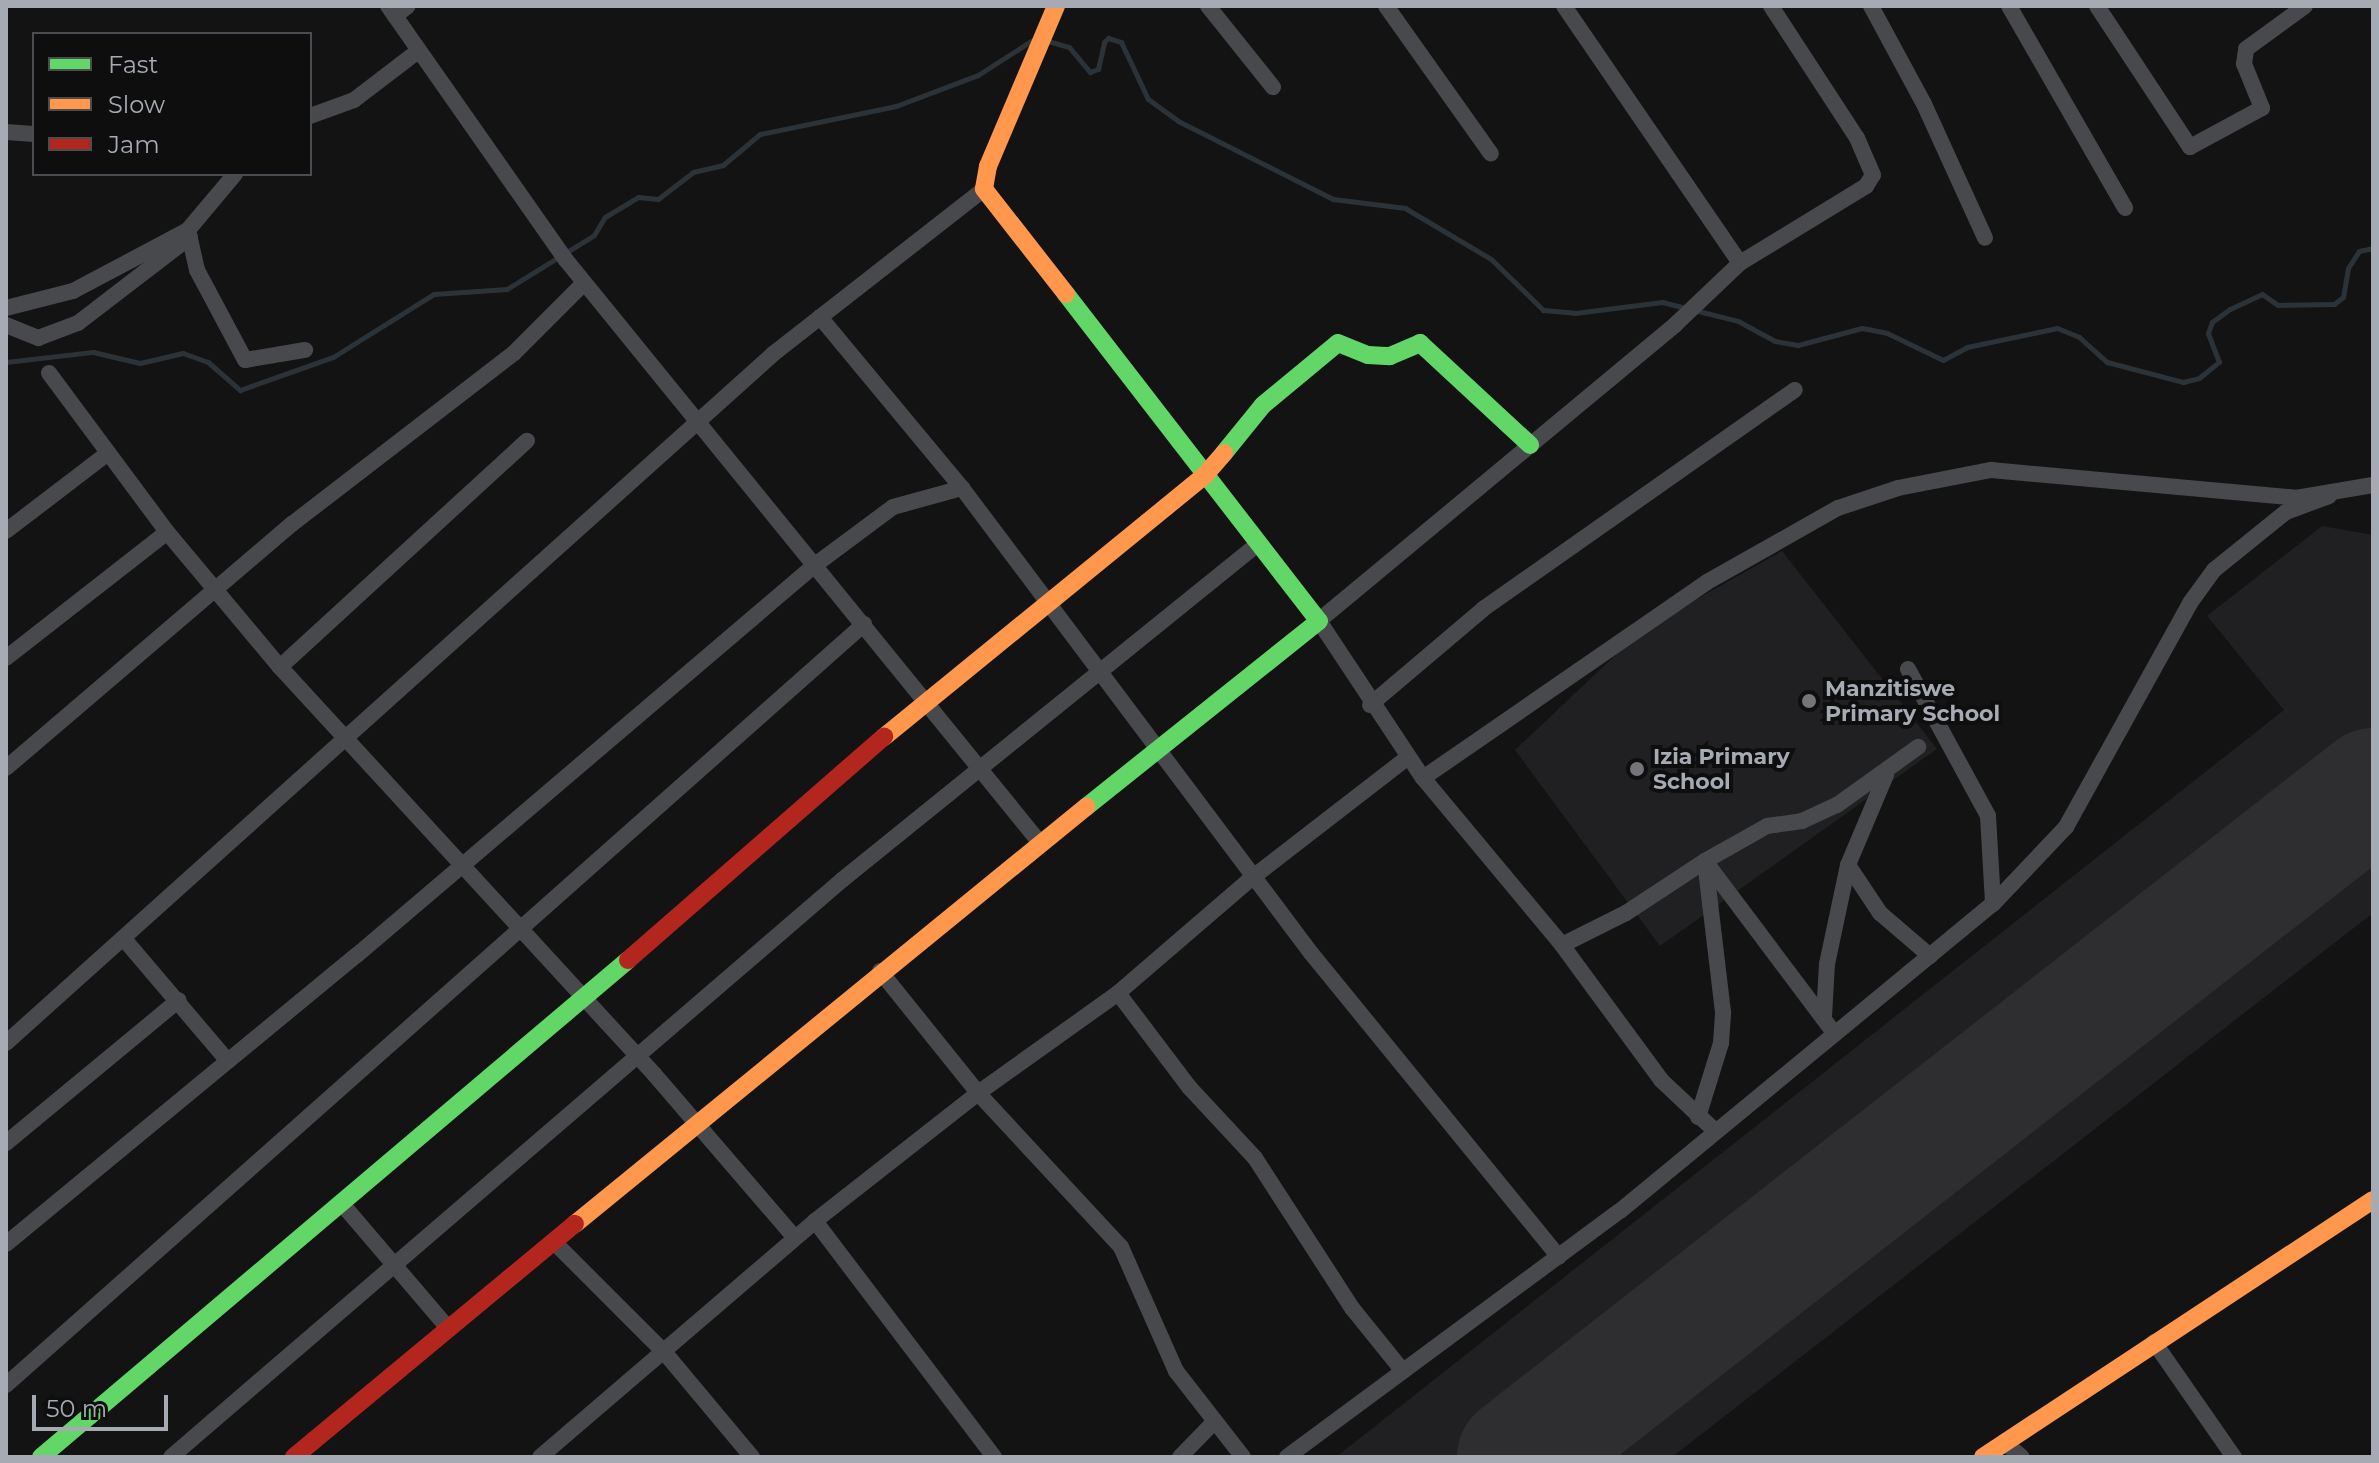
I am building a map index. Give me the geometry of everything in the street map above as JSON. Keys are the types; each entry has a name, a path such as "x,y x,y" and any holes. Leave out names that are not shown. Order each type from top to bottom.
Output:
{"street":[{"path":"1208,6 1273,87"},
{"path":"1386,6 1491,154"},
{"path":"1564,6 1740,263"},
{"path":"294,1457 880,971 1160,751 1319,621 1675,325 1740,263 1866,186 1873,175 1857,138 1771,6"},
{"path":"1871,6 1924,104 1985,238"},
{"path":"2009,6 2125,208"},
{"path":"2097,6 2190,147 2262,108 2244,64 2246,49 2305,6"},
{"path":"397,9 418,51 566,260 927,700 1041,844"},
{"path":"6,1043 698,422 820,317 984,189 988,166 1054,14"},
{"path":"312,122 382,81 418,51"},
{"path":"312,115 335,107"},
{"path":"6,132 32,134"},
{"path":"6,325 38,338 78,323 106,307 189,233 233,176"},
{"path":"984,189 1319,621 1370,705 1407,758 1562,945 1661,1080 1713,1129"},
{"path":"6,307 73,291 189,233"},
{"path":"189,233 197,270 245,360 305,350"},
{"path":"6,768 292,524 514,353 584,283"},
{"path":"820,317 962,488 1253,877 1559,1257"},
{"path":"41,1457 343,1205 927,700 1205,475 1263,405 1324,350 1338,343 1378,356 1420,343 1431,348 1530,445"},
{"path":"49,373 167,532 280,667 463,862 795,1238"},
{"path":"1370,705 1483,609 1795,390"},
{"path":"280,667 527,441"},
{"path":"6,531 108,453"},
{"path":"1423,778 1707,582 1838,508 1898,488 2005,471 2296,498 2329,496"},
{"path":"1287,1457 1559,1257 1993,904 2066,827 2190,603 2214,570 2286,512 2329,496 2373,485"},
{"path":"6,1244 228,1061 815,565 893,507 962,488"},
{"path":"6,658 167,532"},
{"path":"171,1457 397,1266 635,1056 980,766 1259,543"},
{"path":"6,1385 864,624"},
{"path":"1908,669 1988,816 1993,904"},
{"path":"1562,945 1626,913 1705,861 1767,826 1817,816 1918,747"},
{"path":"540,1457 665,1353 815,1221 978,1093 1118,993 1253,877 1407,758"},
{"path":"1824,1018 1827,964 1848,865 1888,770"},
{"path":"1705,861 1835,1034"},
{"path":"1698,1117 1721,1043 1723,1012 1705,861"},
{"path":"1848,865 1880,913 1930,956"},
{"path":"124,939 228,1061"},
{"path":"880,971 978,1093 1121,1247 1176,1371 1212,1424 1243,1457"},
{"path":"1118,993 1189,1087 1255,1158 1352,1308 1402,1370"},
{"path":"6,1143 179,1000"},
{"path":"1983,1457 2373,1200"},
{"path":"343,1205 448,1328"},
{"path":"815,1221 994,1457"},
{"path":"553,1241 665,1353 752,1457"},
{"path":"2154,1342 2234,1457"},
{"path":"1180,1457 1212,1424"},
{"path":"2004,1442 2022,1457"}],"shaded area":[{"path":"2322,526 2373,535 2373,913 1672,1457 1336,1457 2284,710 2207,616"},
{"name":"Izia Primary School","path":"1782,551 1937,749 1660,946 1515,750 1642,630"}],"waterway":[{"path":"1048,41 1069,47 1090,72 1098,69 1104,42 1108,38 1121,42 1148,99 1178,121 1333,199 1405,208 1491,259 1543,310 1575,313 1662,302 1738,321 1775,341 1798,345 1862,328 1887,333 1943,360 1967,347 2057,328 2079,337 2107,362 2183,382 2199,378 2219,362 2208,333 2212,322 2230,309 2262,294 2278,305 2334,304 2343,297 2348,268 2359,251 2373,248"},
{"path":"6,362 93,352 140,363 183,353 208,362 240,390 333,357 434,294 507,289 594,235 605,217 638,197 658,199 693,172 723,165 760,134 896,106 978,75 1031,41"}],"runway":[{"path":"1518,1457 2373,789"}],"traffic: fast":[{"path":"1066,294 1319,621 1086,807"},
{"path":"1224,453 1263,405 1338,343 1368,355 1390,356 1420,343 1530,445"},
{"path":"41,1457 628,960"}],"traffic: slow":[{"path":"1056,6 988,166 984,189 1066,294"},
{"path":"884,737 1205,475 1224,453"},
{"path":"575,1224 1086,807"},
{"path":"1983,1457 2373,1200"}],"traffic: jam":[{"path":"628,960 884,737"},
{"path":"294,1457 575,1224"}],"place":[{"name":"Manzitiswe Primary School","path":"1809,701"},
{"name":"Izia Primary School","path":"1637,769"}]}
